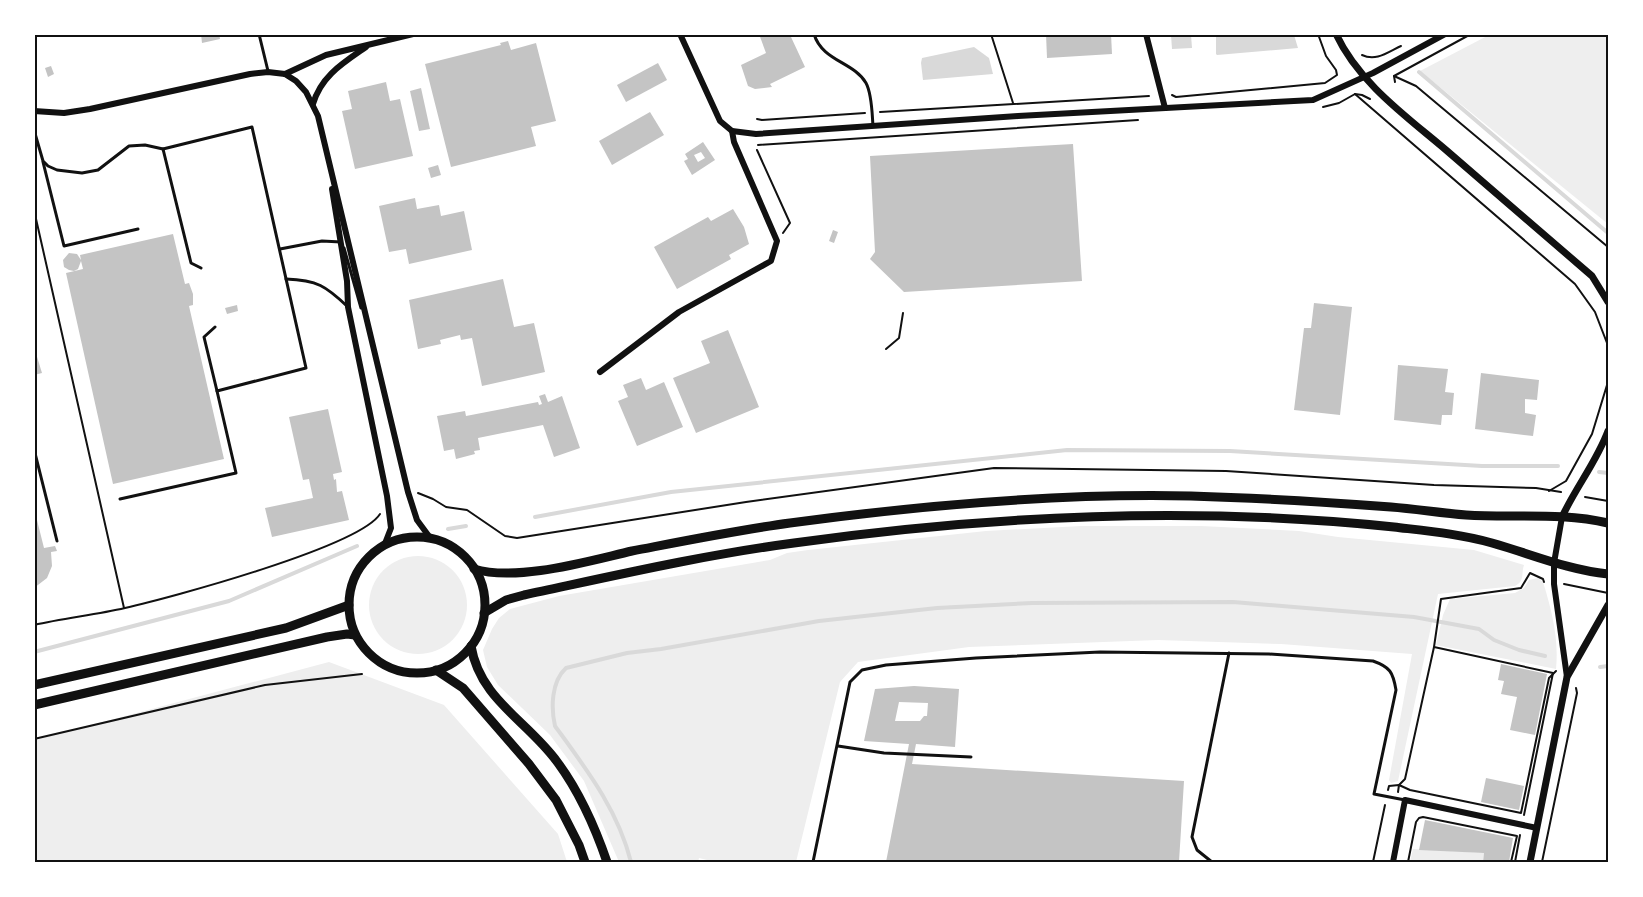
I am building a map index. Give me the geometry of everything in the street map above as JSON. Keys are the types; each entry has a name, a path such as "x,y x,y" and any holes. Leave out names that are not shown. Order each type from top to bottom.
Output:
{"main road":[{"path":"474,569 484,572 513,573 786,523 928,506 1030,500 1189,496 1322,502 1467,515 1563,517 1608,524"},
{"path":"484,613 506,600 524,595 792,543 933,526 1030,519 1188,516 1332,522 1465,536 1586,572 1608,574"},
{"path":"415,537 431,539 448,545 462,555 474,569 482,590 484,613 480,630 471,646 461,657 436,670 417,673 398,671 381,663 366,651 355,635 350,621 350,591 358,571 372,554 384,546 415,537"},
{"path":"34,685 286,628 349,605"},
{"path":"34,705 327,636 355,635"},
{"path":"471,646 479,675 490,691 539,739 558,762 598,835 607,862"},
{"path":"436,670 463,688 529,764 556,800 579,844 585,862"}],"street":[{"path":"285,74 326,55 413,34"},
{"path":"680,34 720,121 732,131 756,134 1018,116 1313,100 1364,77 1445,34"},
{"path":"1146,34 1165,108"},
{"path":"1336,34 1350,62 1364,77 1592,276 1608,302"},
{"path":"313,104 316,92 332,72 371,44"},
{"path":"34,111 64,113 90,109 250,74 268,72 285,74 296,81 313,104 322,129 408,492 417,520 431,539"},
{"path":"322,129 347,281 348,307 387,496 391,528 384,546"},
{"path":"600,372 679,312 771,261 777,241 734,142 732,131"},
{"path":"1567,677 1554,584 1554,563 1563,517 1572,495 1603,445 1608,431"},
{"path":"1530,862 1567,677 1608,605"},
{"path":"1393,862 1405,800 1537,828"}],"lane":[{"path":"259,34 268,72"},
{"path":"814,34 817,44 823,51 861,77 867,85 873,126"},
{"path":"43,161 57,170 82,173 98,170 129,146 145,145 163,149 252,127 306,368 217,391"},
{"path":"34,130 64,246 138,230"},
{"path":"163,149 190,263 201,268"},
{"path":"279,249 322,241 341,242 348,257 360,306 367,317"},
{"path":"286,279 307,280 325,288 348,307"},
{"path":"120,499 236,473 204,337 215,327"},
{"path":"34,449 57,541"},
{"path":"813,862 850,681 862,670 886,665 1100,652 1228,653 1373,661 1386,666 1394,676 1396,690 1374,794 1405,800"},
{"path":"1212,862 1197,850 1192,837 1228,653"},
{"path":"838,746 884,753 971,757"}],"path":[{"path":"992,34 1013,103"},
{"path":"1169,94 1176,97 1325,83 1337,75 1326,56 1318,34"},
{"path":"1394,76 1471,34"},
{"path":"1362,56 1369,59 1376,58 1407,42"},
{"path":"1394,76 1395,82"},
{"path":"1394,76 1416,86 1608,248"},
{"path":"1355,94 1575,284 1595,312 1607,343 1607,385 1592,434 1566,481 1549,491"},
{"path":"1320,108 1339,103 1355,94 1370,99"},
{"path":"757,119 1149,96"},
{"path":"758,146 1137,120"},
{"path":"757,150 790,223 777,241"},
{"path":"34,210 124,608"},
{"path":"886,349 899,338 903,313"},
{"path":"1582,496 1608,501"},
{"path":"34,625 124,608 269,567 348,537 375,522 380,515 379,506"},
{"path":"1373,862 1389,786 1400,784 1405,779 1434,647 1441,599 1521,588 1530,573 1543,579 1545,585"},
{"path":"1554,584 1608,593"},
{"path":"1434,647 1553,673"},
{"path":"1400,784 1410,790 1521,813 1549,678 1559,670"},
{"path":"1513,862 1553,673"},
{"path":"34,739 265,686 362,674"},
{"path":"1542,862 1577,693 1575,685"},
{"path":"1408,862 1416,822 1423,817 1517,836 1513,862"}],"shaded area":[{"path":"1171,35 1191,35 1192,48 1172,49"},
{"path":"1216,35 1294,35 1298,48 1217,55"},
{"path":"1489,35 1608,35 1608,224 1420,71"},
{"path":"974,47 989,58 993,74 923,80 922,58"},
{"path":"1081,526 1201,526 1299,531 1474,550 1524,565 1521,580 1515,586 1438,594 1398,781 1391,783 1389,780 1412,654 1281,644 1158,640 969,647 858,662 840,682 796,862 715,862 699,858 698,862 619,862 584,781 550,735 498,685 487,667 483,650 499,618 510,609 559,596 770,560 787,553 808,550 986,531"},
{"path":"418,556 437,560 452,571 463,586 467,605 463,624 452,639 437,650 418,654 399,650 384,639 373,624 369,605 373,586 384,571 399,560"},
{"path":"1538,578 1543,582 1554,625 1556,669 1436,645 1443,615 1450,599 1515,593 1524,588 1529,580"},
{"path":"329,662 444,705 558,834 567,862 35,862 35,740"},
{"path":"1413,849 1484,853 1483,862 1410,862"}],"building":[{"path":"201,34 219,34 220,39 202,43"},
{"path":"759,34 796,34 791,37 805,67 770,84 772,87 755,89 748,86 741,65 766,53"},
{"path":"1046,34 1111,34 1112,54 1047,58"},
{"path":"508,41 511,50 536,43 556,121 531,127 536,146 451,167 425,64 501,45 500,43"},
{"path":"658,63 667,80 626,102 617,85"},
{"path":"51,66 54,74 48,77 45,68"},
{"path":"386,82 390,101 400,99 413,156 355,169 342,111 352,109 348,91"},
{"path":"421,88 430,129 419,131 410,91"},
{"path":"650,112 664,135 612,165 599,141"},
{"path":"703,142 715,160 692,175 684,161 688,159 685,154","holes":["701,152 705,158 698,162 694,155"]},
{"path":"1073,144 1082,281 904,292 870,259 875,252 870,156"},
{"path":"438,165 441,175 431,178 428,168"},
{"path":"415,198 417,209 439,205 441,216 464,211 472,250 409,264 406,249 389,252 379,206"},
{"path":"733,209 744,227 749,244 729,255 731,259 677,289 654,247 708,217 711,221"},
{"path":"833,230 838,232 834,243 829,241"},
{"path":"173,234 185,284 189,283 193,294 193,305 189,306 224,459 113,484 66,273 83,269 81,261 78,269 69,270 64,267 63,260 69,253 77,254 81,260 80,255"},
{"path":"503,279 514,327 534,323 545,372 482,386 472,338 461,340 460,335 440,340 441,344 418,349 409,300"},
{"path":"1314,303 1352,307 1340,415 1294,410 1304,328 1311,328"},
{"path":"237,305 238,311 227,314 225,308"},
{"path":"728,330 759,407 696,433 673,378 710,363 701,341"},
{"path":"34,347 42,373 34,375"},
{"path":"1398,365 1448,369 1445,392 1454,393 1452,415 1442,415 1441,425 1394,420"},
{"path":"1481,373 1539,380 1537,400 1525,399 1525,413 1536,415 1533,436 1475,429"},
{"path":"641,378 646,390 664,382 683,427 637,446 618,401 628,397 623,385"},
{"path":"545,394 548,402 562,396 580,448 554,457 543,425 478,438 480,450 474,451 475,454 456,459 454,449 444,451 437,416 465,411 466,416 538,402 539,405 542,404 539,396"},
{"path":"328,409 342,472 333,474 334,480 336,479 337,492 342,491 349,520 272,537 265,508 313,498 309,479 303,480 289,417"},
{"path":"34,508 44,548 55,546 57,551 51,552 52,566 47,578 34,588"},
{"path":"1501,664 1547,674 1535,735 1510,730 1517,697 1501,694 1504,681 1498,680"},
{"path":"914,686 959,689 955,747 916,744 912,764 1184,781 1179,862 886,862 909,744 864,741 875,689","holes":["899,702 928,703 927,716 920,721 895,721"]},
{"path":"1486,778 1524,786 1519,810 1481,802"},
{"path":"1425,820 1513,838 1509,862 1483,862 1484,853 1419,850"}],"waterway":[{"path":"1419,72 1608,233"},
{"path":"535,517 671,492 1067,450 1230,451 1482,466 1558,466"},
{"path":"1599,472 1608,473"},
{"path":"448,529 466,526"},
{"path":"34,652 229,601 357,546"},
{"path":"631,862 610,808 555,726 553,711 553,696 557,680 566,668 627,653 819,621 937,608 1032,603 1233,602 1414,617 1479,629 1494,640 1519,650 1545,656"},
{"path":"1600,667 1608,666"}]}
